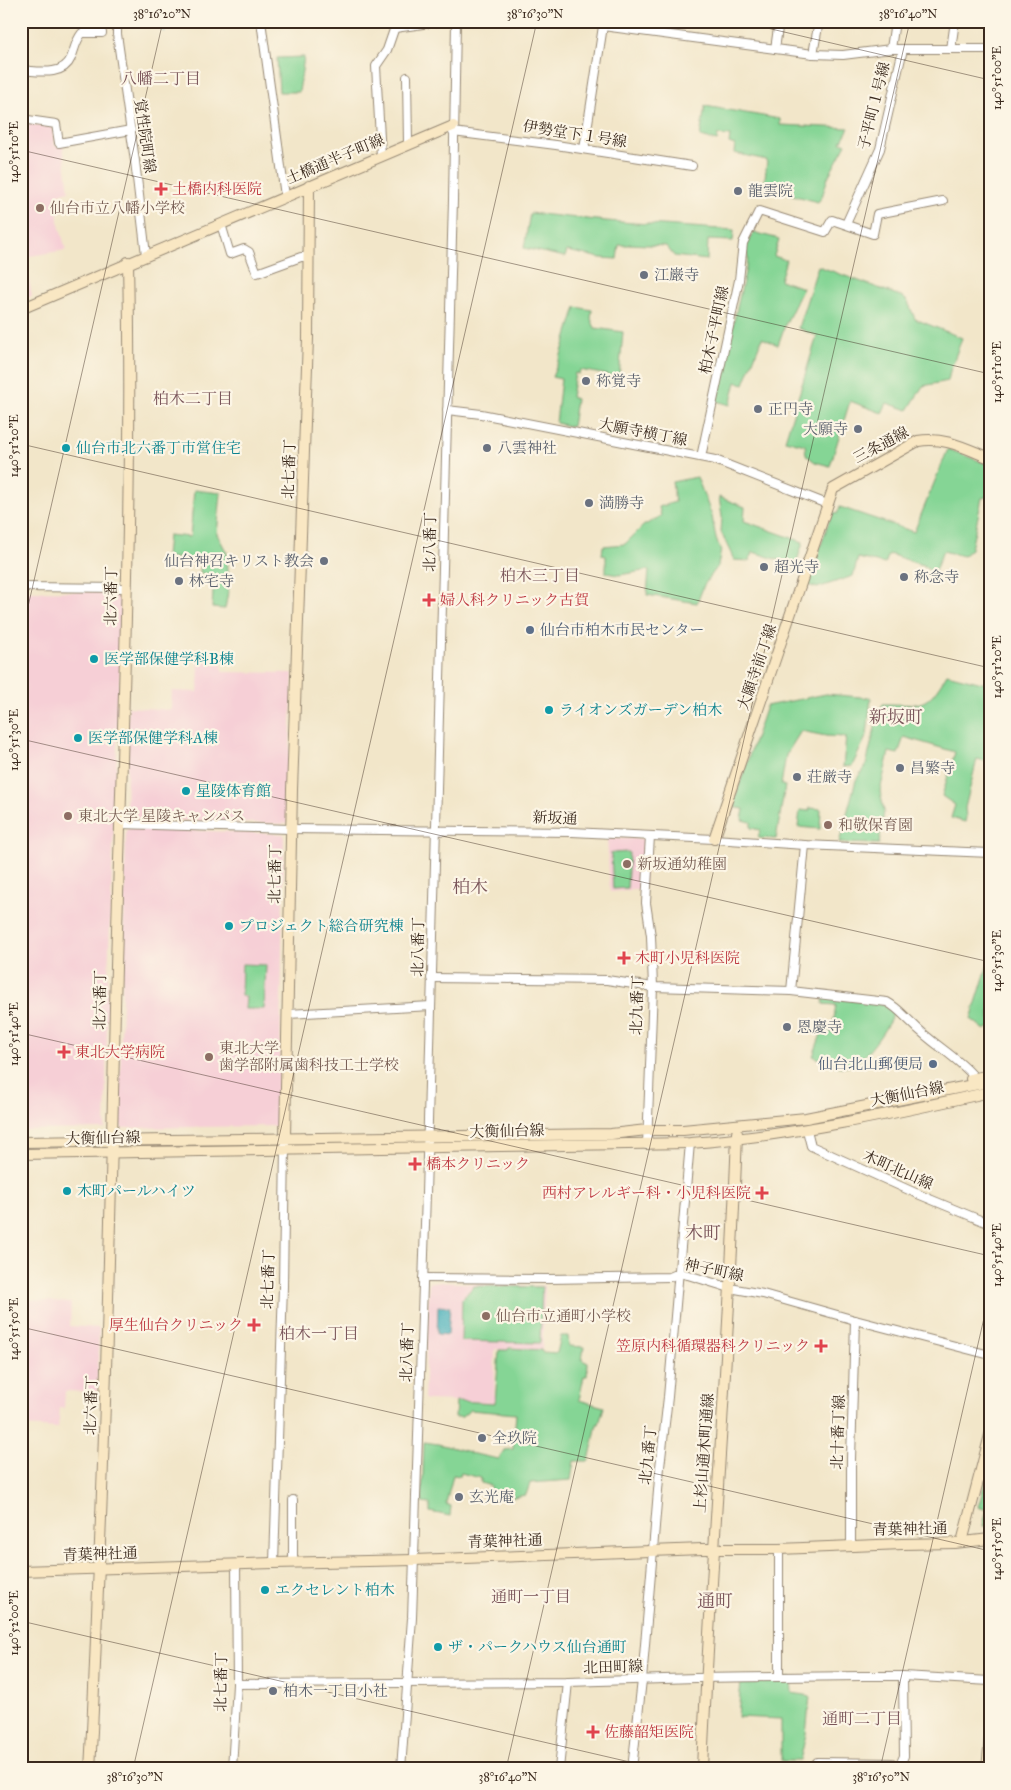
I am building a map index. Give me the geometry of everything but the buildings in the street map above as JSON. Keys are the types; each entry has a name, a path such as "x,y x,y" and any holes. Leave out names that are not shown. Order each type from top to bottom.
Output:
{"street":[{"name":"覚性院町線","path":"119,21 116,27 146,255"},
{"path":"261,21 285,196"},
{"path":"381,156 376,66 387,50 396,25 444,21"},
{"path":"453,129 456,21"},
{"path":"775,49 780,21"},
{"path":"813,54 819,21"},
{"path":"891,49 895,21"},
{"path":"951,49 955,21"},
{"path":"584,150 606,24 813,54 843,54 891,49 990,49"},
{"path":"21,70 54,72 68,64 77,40 82,33 102,33"},
{"name":"子平町１号線","path":"846,224 880,149 903,49"},
{"path":"407,77 408,144"},
{"path":"21,119 56,124 59,143 131,130"},
{"name":"土橋通半子町線","path":"21,309 408,144 453,129"},
{"name":"伊勢堂下１号線","path":"453,129 692,166"},
{"name":"北八番丁","path":"401,1769 408,1683 414,1560 428,1148 453,129"},
{"name":"北七番丁","path":"274,1563 283,1286 291,829 307,373 309,186"},
{"path":"846,224 873,234 878,214 943,202"},
{"name":"柏木子平町線","path":"701,457 739,280 743,243 759,211 825,232 832,220 846,224"},
{"path":"221,224 230,254 244,249 249,252 257,273 301,257 309,257"},
{"name":"北六番丁","path":"90,1769 96,1680 106,1424 111,1153 127,588 130,342 128,262"},
{"name":"大願寺横丁線","path":"447,410 481,414 715,460 827,504"},
{"name":"三条通線","path":"827,504 832,489 918,441 941,439 990,458"},
{"name":"大願寺前丁線","path":"714,839 827,504"},
{"path":"21,588 127,588"},
{"name":"新坂通","path":"120,824 291,829 540,831 714,839 805,846 990,853"},
{"name":"北九番丁","path":"647,1145 653,986 651,936 646,903 650,836"},
{"path":"791,992 805,846"},
{"path":"431,978 607,980 653,986 791,992 886,1002 896,1006 912,1024 965,1067 983,1079"},
{"path":"288,1014 431,1006"},
{"name":"大衡仙台線","path":"21,1142 611,1134 647,1130 683,1130 760,1122 983,1079"},
{"name":"大衡仙台線","path":"21,1154 690,1143 807,1130 990,1092"},
{"name":"上杉山通木町通線","path":"702,1769 730,1288 737,1125"},
{"name":"木町北山線","path":"807,1130 811,1146 990,1224"},
{"name":"北九番丁","path":"632,1769 642,1680 690,1143"},
{"name":"神子町線","path":"423,1278 670,1277 679,1273 730,1288 763,1294 990,1355"},
{"name":"北十番丁線","path":"851,1546 851,1459 855,1320"},
{"path":"962,1542 990,1435"},
{"path":"293,1500 293,1562"},
{"name":"青葉神社通","path":"21,1572 714,1549 780,1550 962,1542 990,1539"},
{"path":"780,1550 780,1676"},
{"name":"北七番丁","path":"232,1769 237,1684 236,1565"},
{"name":"北田町線","path":"237,1684 568,1682 780,1676 903,1676 990,1681"},
{"path":"813,1769 817,1762 892,1763 898,1768 904,1756 903,1676"},
{"path":"559,1769 568,1682"},
{"path":"987,1769 990,1738"}],"shaded area":[{"name":"仙台市立八幡小学校","path":"21,123 52,127 55,146 63,145 69,191 57,195 58,221 66,250 27,258 25,263 32,296 21,300"},
{"name":"東北大学 星陵キャンパス","path":"21,591 123,592 108,975 105,1129 21,1130"},
{"name":"東北大学 星陵キャンパス","path":"199,659 222,660 222,672 293,673 287,823 126,818 128,707 171,710 172,691 198,692"},
{"name":"東北大学 星陵キャンパス","path":"131,828 284,834 279,1126 122,1128 119,1124 126,830"},
{"name":"新坂通幼稚園","path":"607,838 647,839 644,889 610,892"},
{"name":"仙台市立通町小学校","path":"431,1282 545,1286 542,1350 509,1347 508,1350 495,1349 494,1402 426,1400 424,1398 429,1285"},
{"path":"21,1299 71,1303 70,1326 99,1328 97,1392 65,1391 64,1408 60,1408 58,1428 21,1426"}],"green space":[{"path":"304,57 299,92 279,92 277,58"},
{"path":"705,106 780,119 780,125 849,128 841,142 846,144 828,177 822,197 818,202 764,187 767,160 734,153 735,145 729,143 730,136 718,135 717,141 700,137"},
{"path":"530,213 606,221 734,230 733,241 708,240 707,260 674,256 666,246 630,244 619,245 617,259 601,258 567,251 565,257 524,248"},
{"path":"753,232 779,239 774,256 786,260 780,280 803,288 785,325 778,345 762,338 744,384 736,382 730,405 716,401 748,259 745,244"},
{"path":"818,266 903,297 908,302 915,319 962,338 948,381 923,386 908,410 887,403 882,413 850,401 830,466 815,462 806,455 805,445 785,440 817,336 798,328"},
{"path":"576,307 592,310 591,319 595,328 623,332 619,377 580,370 579,374 575,373 571,397 576,399 572,427 556,423 561,379 552,377"},
{"path":"948,449 990,465 990,496 982,498 971,549 963,556 943,551 934,573 923,565 889,554 885,564 858,558 853,576 817,588 808,585 832,512 837,514 840,507 914,532"},
{"path":"697,477 712,516 716,539 721,550 718,566 704,585 697,603 647,595 649,570 619,575 606,573 606,556 602,555 603,546 625,544 643,526 661,516 659,507 675,502 672,482"},
{"path":"194,490 221,493 217,534 227,553 229,586 225,609 212,608 214,575 200,573 201,561 166,557 168,535 190,537"},
{"path":"719,497 745,507 744,521 803,542 795,568 782,564 782,561 753,552 752,556 750,556 750,561 734,560 721,532 722,517"},
{"path":"947,674 990,684 990,762 977,759 965,808 965,822 951,818 955,805 942,796 955,752 904,737 898,754 889,752 880,791 884,811 879,844 839,843 856,780 866,765 879,711 883,704 915,704 922,702 933,694"},
{"path":"826,694 871,698 867,735 852,766 843,767 846,737 826,736 801,731 786,755 781,785 785,786 776,839 758,838 760,830 751,828 751,822 742,820 744,809 732,807 766,706"},
{"path":"810,808 821,809 820,829 798,827 800,810 809,811"},
{"path":"629,852 627,888 613,889 611,853"},
{"path":"990,958 990,1027 985,1030 971,1019"},
{"path":"242,964 266,965 264,1009 245,1009 246,996 241,996"},
{"path":"824,997 884,1004 895,1010 875,1044 853,1065 846,1067 838,1066 813,1056 823,1029 832,1033 836,1005 823,1004"},
{"path":"474,1286 542,1287 540,1343 461,1341 462,1299"},
{"path":"561,1336 568,1336 569,1346 584,1347 582,1360 588,1363 587,1376 584,1376 579,1400 604,1407 599,1424 597,1424 589,1461 574,1461 571,1480 530,1483 526,1495 507,1498 490,1495 491,1486 481,1483 481,1478 461,1473 460,1476 453,1475 446,1504 451,1506 450,1516 430,1512 430,1504 422,1503 424,1442 499,1459 504,1450 513,1449 516,1414 470,1410 462,1417 455,1417 456,1401 495,1403 499,1350 508,1350 509,1348 557,1353"},
{"path":"990,1467 990,1526 983,1526 987,1510 978,1507"},
{"path":"791,1678 792,1693 810,1696 806,1734 800,1761 781,1761 781,1719 738,1717 741,1681"}],"water":[{"path":"438,1306 450,1307 448,1335 437,1334"}],"waterway":[{"path":"160,21 164,31"}],"place":[{"name":"土橋内科医院","path":"161,189"},
{"name":"龍雲院","path":"738,191"},
{"name":"仙台市立八幡小学校","path":"40,208"},
{"name":"江巌寺","path":"644,275"},
{"name":"称覚寺","path":"586,381"},
{"name":"正円寺","path":"758,409"},
{"name":"大願寺","path":"858,429"},
{"name":"仙台市北六番丁市営住宅","path":"66,448"},
{"name":"八雲神社","path":"487,448"},
{"name":"満勝寺","path":"589,503"},
{"name":"仙台神召キリスト教会","path":"324,561"},
{"name":"超光寺","path":"764,567"},
{"name":"称念寺","path":"904,577"},
{"name":"林宅寺","path":"179,581"},
{"name":"婦人科クリニック古賀","path":"429,600"},
{"name":"仙台市柏木市民センター","path":"530,630"},
{"name":"医学部保健学科B棟","path":"94,659"},
{"name":"ライオンズガーデン柏木","path":"549,710"},
{"name":"医学部保健学科A棟","path":"78,738"},
{"name":"昌繁寺","path":"900,768"},
{"name":"荘厳寺","path":"797,777"},
{"name":"星陵体育館","path":"186,791"},
{"name":"東北大学 星陵キャンパス","path":"68,816"},
{"name":"和敬保育園","path":"828,825"},
{"name":"新坂通幼稚園","path":"627,864"},
{"name":"プロジェクト総合研究棟","path":"229,926"},
{"name":"木町小児科医院","path":"624,958"},
{"name":"恩慶寺","path":"787,1027"},
{"name":"東北大学病院","path":"64,1052"},
{"name":"東北大学 歯学部附属歯科技工士学校","path":"209,1057"},
{"name":"仙台北山郵便局","path":"933,1064"},
{"name":"橋本クリニック","path":"415,1164"},
{"name":"木町パールハイツ","path":"67,1191"},
{"name":"西村アレルギー科・小児科医院","path":"762,1193"},
{"name":"仙台市立通町小学校","path":"486,1316"},
{"name":"厚生仙台クリニック","path":"254,1325"},
{"name":"笠原内科循環器科クリニック","path":"821,1346"},
{"name":"全玖院","path":"482,1438"},
{"name":"玄光庵","path":"459,1497"},
{"name":"エクセレント柏木","path":"265,1590"},
{"name":"ザ・パークハウス仙台通町","path":"438,1647"},
{"name":"柏木一丁目小社","path":"273,1691"},
{"name":"佐藤韶矩医院","path":"593,1732"}],"district":[{"name":"八幡二丁目","path":"161,78"},
{"name":"柏木二丁目","path":"193,398"},
{"name":"柏木三丁目","path":"540,575"},
{"name":"新坂町","path":"896,717"},
{"name":"柏木","path":"470,887"},
{"name":"木町","path":"703,1233"},
{"name":"柏木一丁目","path":"319,1333"},
{"name":"通町一丁目","path":"531,1596"},
{"name":"通町","path":"715,1601"},
{"name":"通町二丁目","path":"862,1718"}]}
